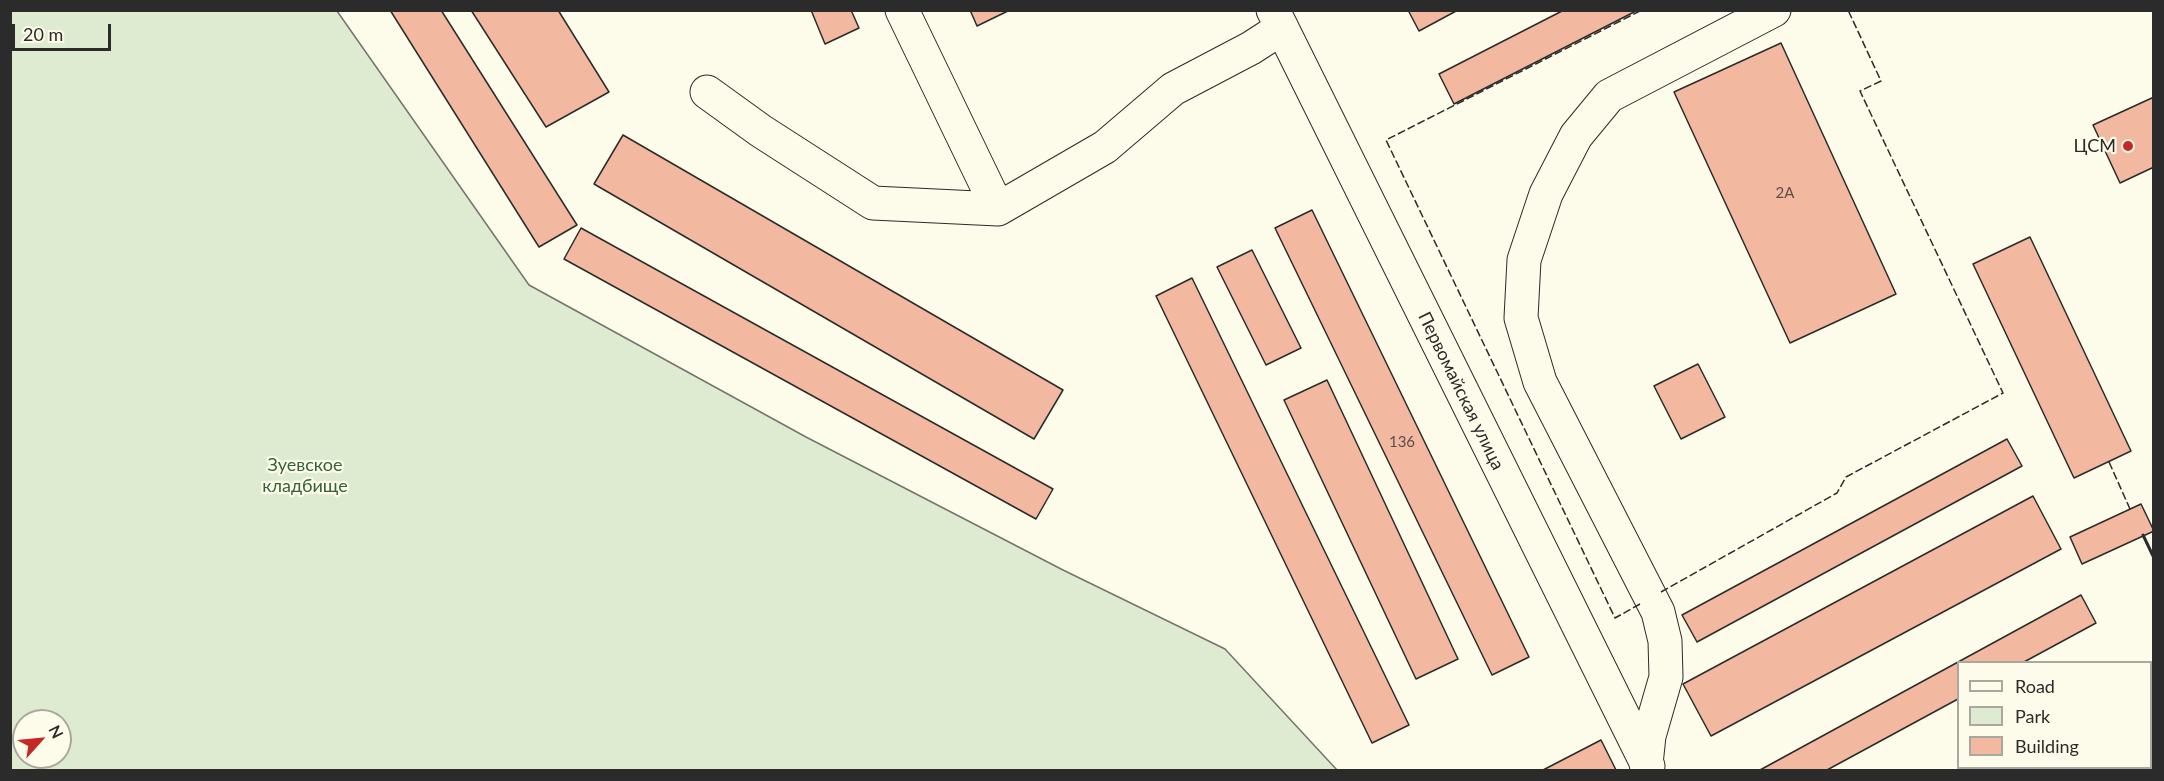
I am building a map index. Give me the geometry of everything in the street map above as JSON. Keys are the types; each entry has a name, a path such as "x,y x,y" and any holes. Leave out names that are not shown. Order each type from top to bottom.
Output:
{"street":[{"path":"902,10 998,209"},
{"path":"1648,767 1649,736 1666,677 1665,641 1658,612 1540,382 1521,318 1524,260 1546,194 1576,136 1609,96 1774,10"},
{"path":"707,92 761,131 873,203 998,209 1105,147 1173,89 1251,48 1277,19"},
{"name":"Первомайская улица","path":"1277,19 1648,767"}],"green space":[{"name":"Зуевское кладбище","path":"10,11 337,11 529,285 806,437 1063,570 1225,649 1337,770 11,770"}],"building":[{"path":"390,10 441,10 577,225 539,247"},
{"path":"471,10 558,10 609,92 546,127"},
{"path":"811,10 851,10 859,28 825,44"},
{"path":"970,10 1010,10 977,26"},
{"path":"1408,10 1458,10 1419,31"},
{"path":"1564,10 1638,10 1454,104 1439,74"},
{"path":"1781,43 1896,294 1790,343 1674,92"},
{"name":"ЦСМ","path":"2154,97 2154,167 2120,183 2093,125"},
{"path":"623,135 1063,390 1034,439 594,184"},
{"path":"1312,210 1529,657 1492,675 1275,228"},
{"path":"581,228 1053,489 1036,519 564,259"},
{"path":"2030,237 2131,451 2074,478 1973,264"},
{"path":"1252,250 1301,348 1266,365 1217,267"},
{"path":"1192,278 1409,725 1372,743 1156,296"},
{"path":"1698,364 1725,417 1681,439 1654,386"},
{"path":"1327,380 1458,659 1416,679 1284,400"},
{"path":"2007,439 2022,466 1697,642 1682,615"},
{"path":"2033,496 2061,549 1711,736 1683,684"},
{"path":"2141,504 2154,531 2082,564 2070,537"},
{"path":"2081,595 2096,623 2026,661 1960,661"},
{"path":"1957,663 1957,700 1827,770 1760,770"},
{"path":"1601,740 1616,770 1543,770"}],"fence":[{"path":"1640,604 1615,618 1386,140 1642,10"},
{"path":"1661,592 1837,493 1846,477 2003,393 1860,91 1881,81 1848,10"},
{"path":"2109,462 2130,509"}],"wall":[{"path":"2143,535 2154,558"}],"place":[{"name":"ЦСМ","path":"2128,146"}]}
